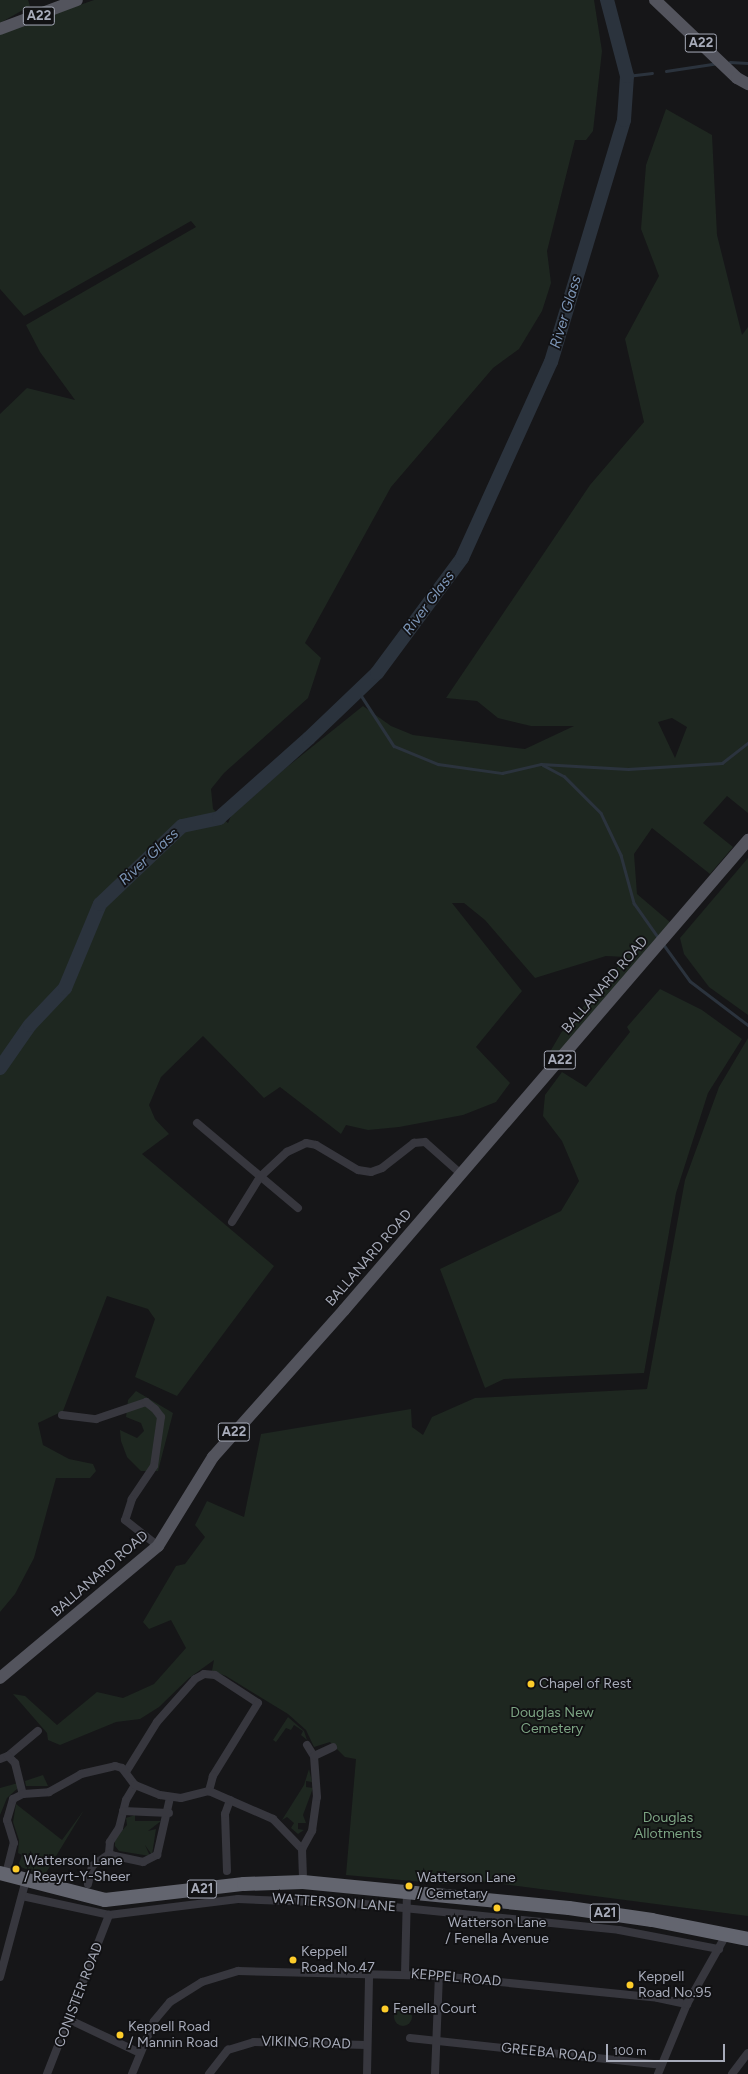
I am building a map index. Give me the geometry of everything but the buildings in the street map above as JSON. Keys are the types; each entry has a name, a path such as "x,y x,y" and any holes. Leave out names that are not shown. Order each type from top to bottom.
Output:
{"highway":[{"name":"A21","path":"3,1874 105,1900 244,1884 303,1882 623,1915 748,1940"}],"main road":[{"name":"A22","path":"0,29 77,0"},
{"name":"A22","path":"655,0 737,78 748,84"},
{"name":"BALLANARD ROAD","path":"0,1678 158,1546 213,1457 462,1174 748,840"}],"street":[{"path":"197,1123 298,1208"},
{"path":"232,1222 260,1176 287,1152 306,1143 316,1145 358,1170 371,1172 382,1168 414,1143 425,1142 462,1174"},
{"path":"62,1415 79,1420 110,1417 146,1402 155,1409 161,1417 154,1466 132,1499 125,1520 158,1546"},
{"path":"126,1772 157,1722 195,1679 210,1674 258,1703 213,1776 209,1791"},
{"path":"23,1794 14,1763 4,1757 38,1731"},
{"path":"303,1882 302,1849 312,1831 317,1797 314,1756 307,1745"},
{"path":"314,1756 333,1747"},
{"path":"3,1874 14,1842 3,1820 11,1803 23,1794 49,1792 81,1774 115,1766 126,1772 135,1785 170,1798 209,1791 273,1819 302,1849"},
{"path":"109,1854 110,1842 119,1828 123,1812 135,1785"},
{"path":"91,1880 92,1866 109,1854 150,1861 160,1850 169,1813 170,1798"},
{"path":"228,1871 229,1860 225,1814 230,1800"},
{"path":"123,1812 169,1813"},
{"path":"0,1978 26,1880"},
{"path":"405,1974 407,1892"},
{"name":"WATTERSON LANE","path":"22,1896 109,1915 260,1898 406,1909 620,1930 719,1949"},
{"name":"CONISTER ROAD","path":"47,2074 70,2020 109,1915"},
{"path":"658,2074 687,2004 726,1935"},
{"name":"KEPPEL ROAD","path":"132,2074 154,2021 170,2002 214,1976 260,1969 369,1975 405,1974 439,1976 658,1998 687,2004"},
{"path":"367,2074 369,1975"},
{"path":"436,2074 439,1976"},
{"path":"70,2020 140,2053"},
{"path":"410,2038 437,2041"},
{"name":"GREEBA ROAD","path":"437,2041 661,2065"},
{"name":"VIKING ROAD","path":"209,2074 228,2050 254,2042 367,2045"},
{"path":"732,2074 748,2053"}],"green space":[{"path":"0,0 28,0 30,6 0,23"},
{"path":"94,0 594,0 602,51 593,131 586,140 575,140 547,251 551,283 542,311 519,349 493,368 391,487 305,643 321,658 308,698 224,773 211,789 213,809 228,823 231,816 282,771 363,706 391,726 413,735 525,749 574,726 531,726 498,718 477,701 446,698 590,485 644,422 625,339 659,276 641,229 646,165 666,109 712,135 717,235 742,335 748,327 748,813 727,796 703,823 733,847 710,874 652,828 634,854 637,894 671,923 547,1066 544,1062 561,1033 626,957 606,956 535,978 485,920 464,903 452,903 522,991 476,1047 510,1083 496,1102 463,1115 399,1127 368,1130 346,1125 341,1134 280,1087 264,1098 203,1036 161,1077 149,1105 155,1119 169,1134 142,1154 274,1266 177,1396 135,1377 155,1319 148,1309 107,1296 63,1411 38,1423 43,1445 69,1459 93,1464 96,1471 90,1478 56,1478 34,1558 15,1594 0,1612 0,414 27,388 75,400 40,352 26,325 196,227 191,221 24,316 0,289 0,33","holes":["672,718 687,727 675,758 658,722"]},
{"path":"748,858 748,1015 709,987 684,954 680,938"},
{"path":"660,989 702,1010 742,1039 708,1093 676,1193 644,1373 504,1379 485,1388 440,1269 561,1211 579,1181 562,1141 543,1116 545,1095 562,1072 586,1087 630,1032 627,1027"},
{"path":"748,1038 748,1916 464,1879 446,1884 346,1875 356,1759 345,1757 330,1742 314,1747 306,1730 288,1714 226,1676 212,1671 214,1660 189,1678 159,1707 140,1719 116,1722 60,1745 48,1740 47,1733 13,1694 25,1696 57,1725 97,1692 123,1698 154,1684 186,1648 171,1620 149,1629 143,1622 176,1566 185,1564 205,1537 195,1525 207,1501 244,1517 261,1434 411,1409 412,1427 423,1435 432,1417 475,1398 647,1389 685,1180 719,1087"},
{"path":"136,1391 173,1413 158,1471 141,1471 127,1457 121,1441 120,1430 137,1438 144,1431 141,1423 126,1417 128,1400"},
{"path":"288,1717 304,1731 307,1740 301,1735 303,1731 294,1725 291,1730 286,1728 276,1742 273,1740"},
{"path":"309,1769 312,1782 306,1781 306,1787 313,1788 303,1815 306,1823 298,1823 298,1829 304,1830 298,1834 291,1828 294,1823 287,1817 282,1820 304,1785"},
{"path":"43,1775 48,1786 26,1786 25,1781"},
{"path":"18,1783 18,1788 7,1798 0,1815 0,1788"},
{"path":"16,1804 62,1840 84,1810 44,1876 18,1866 22,1855 18,1853 19,1840 13,1822"},
{"path":"135,1815 135,1821 161,1821 148,1831 156,1829 152,1855 145,1845 150,1856 119,1851 115,1846 115,1839 127,1825 126,1818"},
{"path":"403,2008 407,2009 411,2013 411,2021 407,2025 403,2026 399,2025 395,2021 394,2017 395,2013 399,2009"}],"waterway":[{"name":"River Glass","path":"0,1068 30,1025 65,988 100,904 182,826 219,818 309,738 377,673 462,558 551,362 624,120 627,76 607,0"},
{"path":"730,62 748,63"},
{"path":"666,71 713,64"},
{"path":"627,76 652,73"},
{"path":"357,689 394,746 438,764 502,773 541,764 628,769 722,763 748,743"},
{"path":"543,765 564,776 601,813 621,855 634,903 658,937"},
{"path":"664,945 690,981 748,1025"}],"place":[{"name":"Chapel of Rest","path":"531,1684"},
{"name":"Watterson Lane / Reayrt-Y-Sheer","path":"16,1869"},
{"name":"Watterson Lane / Cemetary","path":"409,1886"},
{"name":"Watterson Lane / Fenella Avenue","path":"497,1908"},
{"name":"Keppell Road No.47","path":"293,1960"},
{"name":"Keppell Road No.95","path":"630,1985"},
{"name":"Fenella Court","path":"385,2009"},
{"name":"Keppell Road / Mannin Road","path":"120,2035"}],"park label":[{"name":"Douglas New Cemetery","path":"552,1722"},
{"name":"Douglas Allotments","path":"668,1826"}]}
